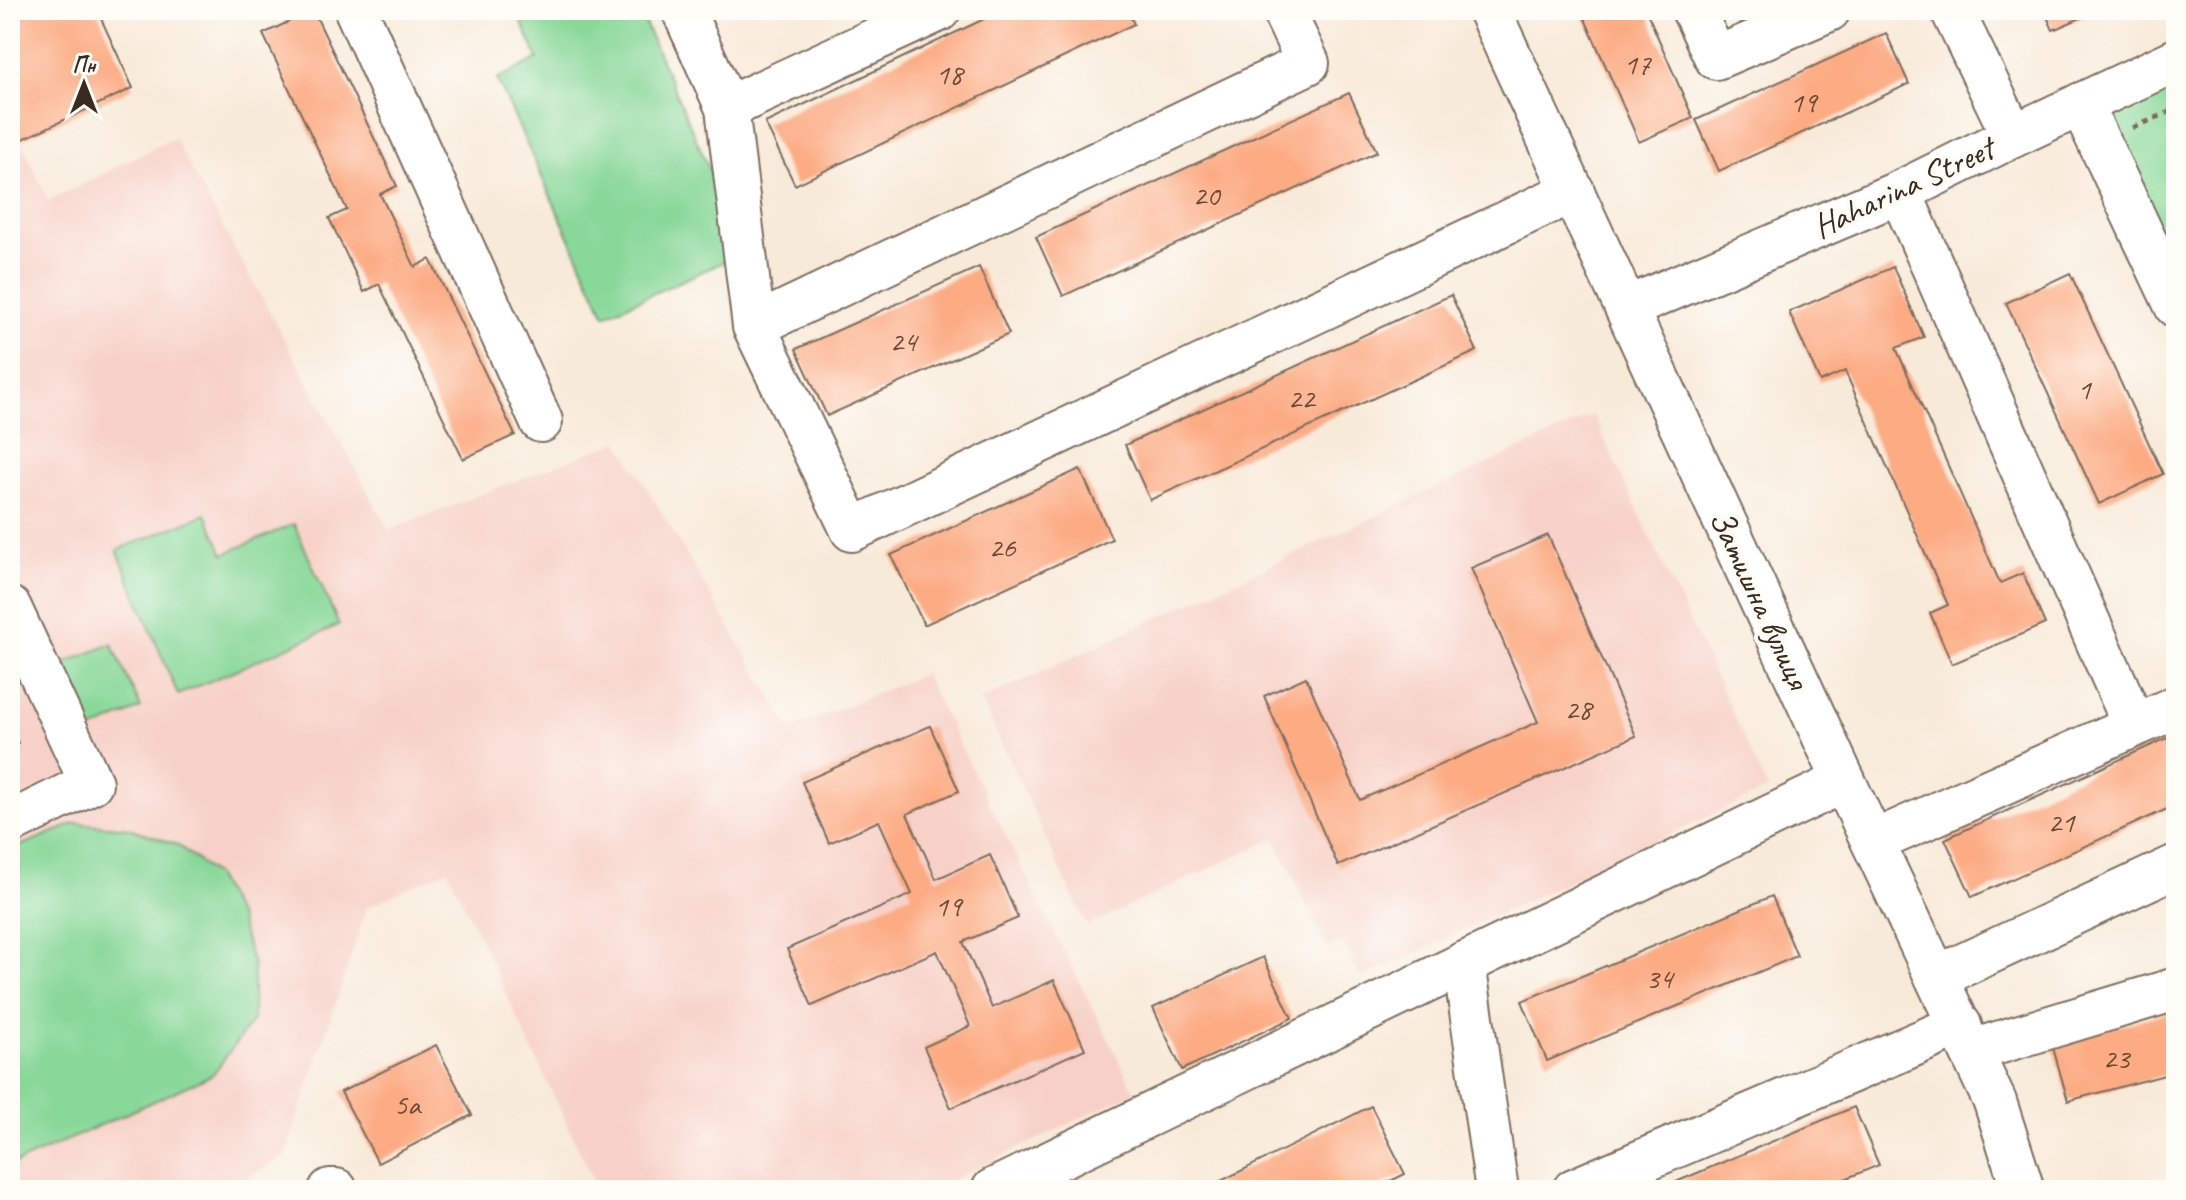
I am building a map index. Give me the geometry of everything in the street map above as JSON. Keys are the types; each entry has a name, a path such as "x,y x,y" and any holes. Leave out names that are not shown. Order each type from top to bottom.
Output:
{"street":[{"path":"356,10 541,421"},
{"path":"683,10 727,108 754,326 852,530 1573,191"},
{"path":"727,108 939,10"},
{"path":"754,326 1308,63 1283,10"},
{"name":"Затишна вулиця","path":"1489,10 1995,1102 2023,1190"},
{"path":"1693,10 1716,58 1829,10"},
{"path":"1952,10 2013,136"},
{"name":"Haharina Street","path":"1627,308 1900,192 2176,60"},
{"path":"2081,104 2176,306"},
{"path":"1900,192 2134,725"},
{"path":"10,608 91,783 10,823"},
{"path":"1873,842 2176,707"},
{"path":"993,1190 1844,781"},
{"path":"1937,977 2176,866"},
{"path":"1464,963 1497,1190"},
{"path":"1574,1190 1966,1038 2176,989"},
{"path":"330,1190 336,1190"}],"path":[{"path":"2101,143 2176,109"}],"shaded area":[{"path":"10,117 49,201 174,138 389,530 619,441 790,729 924,674 1135,1092 932,1190 598,1190 448,870 367,907 285,1157 222,1190 10,1190"},
{"path":"1593,415 1768,789 1361,978 1343,941 1327,948 1275,838 1087,926 981,700"}],"green space":[{"path":"516,10 639,10 746,252 605,315 497,79 538,59"},
{"path":"2176,73 2176,268 2100,107"},
{"path":"206,514 224,554 294,524 339,625 178,695 117,550"},
{"path":"112,644 141,708 83,734 54,667"},
{"path":"76,823 129,828 178,845 215,875 239,919 253,965 253,1020 212,1075 10,1166 10,850"}],"building":[{"path":"10,10 97,10 133,88 21,140 10,116"},
{"path":"313,10 397,186 380,194 415,267 430,259 515,435 463,459 379,284 364,292 329,218 347,210 263,34"},
{"path":"1003,10 1127,10 1134,24 795,185 765,123"},
{"path":"1581,10 1646,10 1693,118 1639,142"},
{"path":"2044,10 2099,10 2053,30"},
{"path":"1886,33 1909,84 1719,171 1696,120"},
{"path":"1349,93 1377,152 1063,296 1036,237"},
{"path":"979,267 1009,334 827,416 796,349"},
{"path":"1893,267 1924,337 1896,348 2000,583 2023,573 2045,624 1952,664 1930,613 1948,605 1845,371 1820,382 1789,312"},
{"path":"2070,273 2163,474 2099,504 2006,303"},
{"path":"1451,295 1477,351 1150,500 1125,445"},
{"path":"1080,469 1112,539 924,625 891,555"},
{"path":"1548,535 1636,736 1338,866 1264,696 1306,677 1360,800 1538,722 1471,568"},
{"path":"10,726 18,743 10,747"},
{"path":"930,726 959,791 907,814 936,879 990,855 1018,918 963,942 992,1008 1054,980 1085,1049 951,1108 924,1047 970,1026 937,951 812,1006 787,949 912,894 879,821 829,843 802,782"},
{"path":"2176,734 2176,805 1972,897 1945,839"},
{"path":"1772,896 1797,956 1547,1061 1522,1001"},
{"path":"1263,957 1292,1018 1182,1070 1153,1008"},
{"path":"2176,1010 2176,1072 2068,1101 2052,1044"},
{"path":"436,1045 472,1115 378,1163 341,1092"},
{"path":"1371,1106 1405,1174 1372,1190 1203,1190"},
{"path":"1854,1107 1879,1165 1818,1190 1657,1190"}]}
